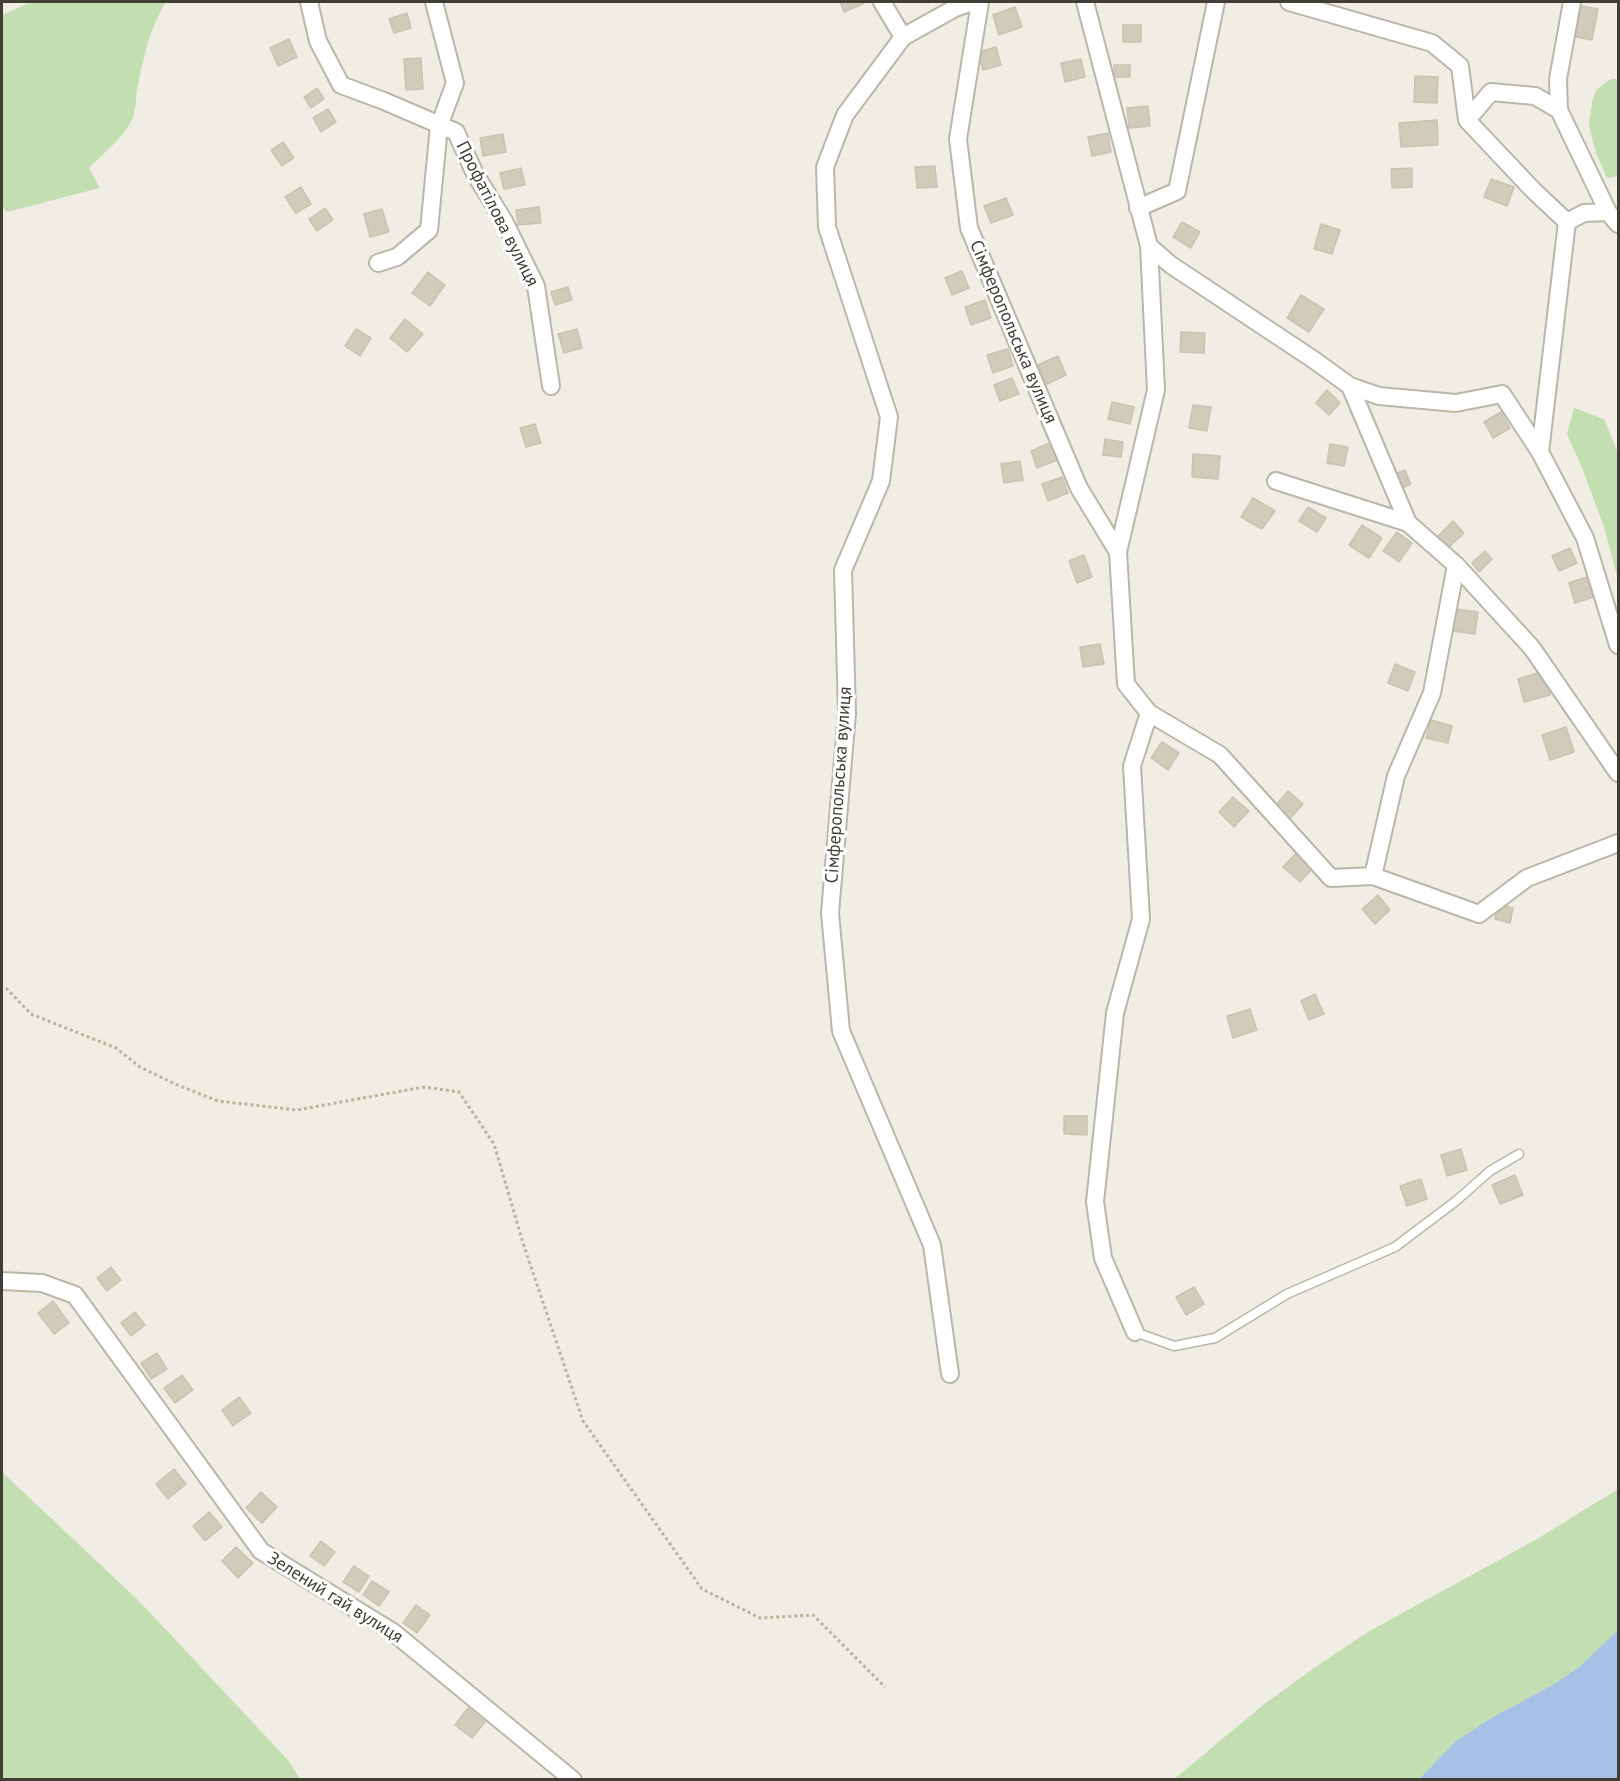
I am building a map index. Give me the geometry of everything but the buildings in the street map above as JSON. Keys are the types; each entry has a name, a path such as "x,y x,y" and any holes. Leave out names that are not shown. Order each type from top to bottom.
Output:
{"street":[{"name":"Профатілова вулиця","path":"309,2 318,41 340,85 456,132 475,174 504,221 536,286 551,386"},
{"name":"Профатілова вулиця","path":"378,263 397,258 429,230 439,126 455,83 434,2"},
{"path":"882,2 903,37"},
{"name":"Сімферопольська вулиця","path":"950,1374 932,1245 841,1031 830,913 847,713 843,570 880,481 889,417 827,228 825,167 846,115 903,37 955,8 973,2"},
{"name":"Сімферопольська вулиця","path":"980,2 958,139 969,228 1079,488 1118,552 1126,684 1149,713 1220,755 1331,878 1373,876"},
{"path":"1085,2 1149,246 1156,390 1118,552"},
{"path":"1138,208 1177,190 1216,2"},
{"path":"1289,2 1432,43 1460,66 1467,120 1533,190 1567,222"},
{"path":"1572,2 1558,79 1559,110 1613,218"},
{"path":"1467,120 1491,92 1535,96 1559,110"},
{"path":"1567,222 1584,213 1613,218"},
{"path":"1540,452 1567,222"},
{"path":"1149,246 1171,265 1350,386 1379,396 1456,403 1502,394 1540,452 1585,538 1618,645"},
{"path":"1350,386 1408,523"},
{"path":"1276,481 1408,523 1456,565 1532,648 1618,773"},
{"path":"1456,565 1432,693 1396,776 1373,876 1479,914 1527,878 1618,843"},
{"path":"1135,1332 1103,1258 1095,1202 1115,1013 1141,919 1132,766 1149,713"},
{"name":"Зелений гай вулиця","path":"2,1281 42,1283 75,1295 261,1551 393,1632 573,1779"}],"lane":[{"path":"1135,1332 1174,1346 1215,1338 1287,1294 1395,1246 1456,1201 1490,1171 1519,1154"}],"path":[{"path":"6,988 31,1014 116,1047 140,1066 175,1084 218,1101 297,1110 424,1087 459,1092 494,1144 523,1243 583,1421 702,1589 760,1618 813,1614 885,1687"}],"green space":[{"path":"31,2 166,2 147,44 135,111 131,121 115,143 89,168 100,188 7,212 2,206 2,15"},
{"path":"1611,79 1618,79 1618,176 1607,178 1596,153 1589,125 1596,90"},
{"path":"1574,408 1604,419 1618,453 1618,580 1604,527 1567,434"},
{"path":"2,1472 139,1601 288,1760 300,1779 2,1779"},
{"path":"1618,1489 1618,1630 1579,1667 1456,1741 1419,1779 1173,1780 1263,1705 1366,1633 1537,1539"}],"water":[{"path":"1618,1630 1618,1779 1419,1779 1456,1741 1579,1667"}]}
